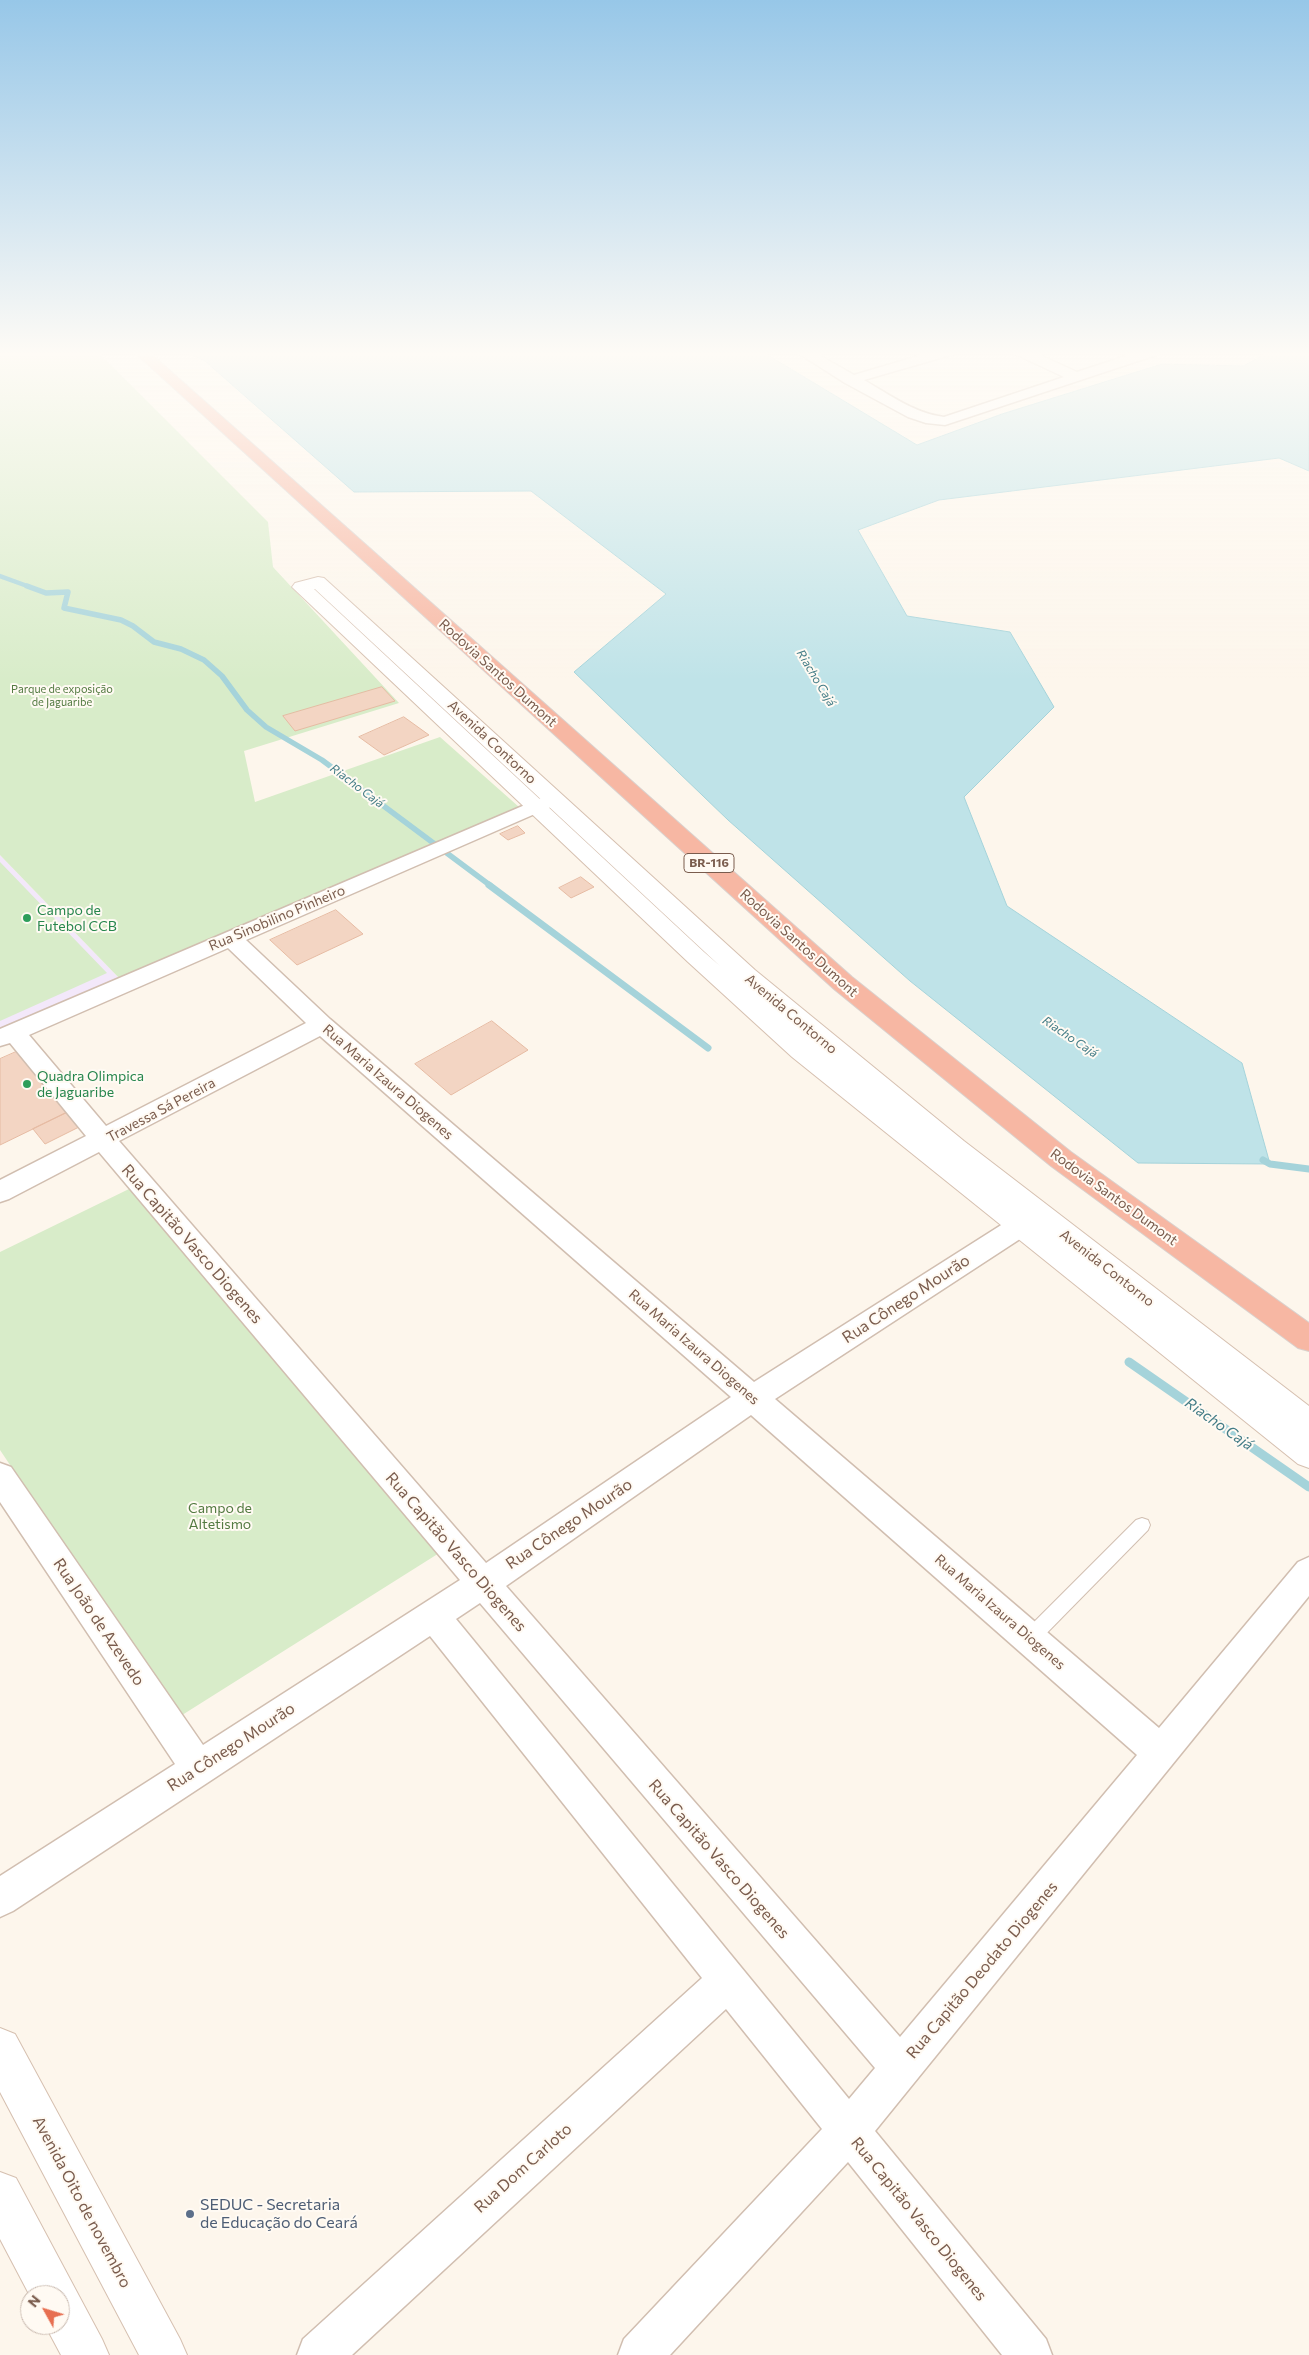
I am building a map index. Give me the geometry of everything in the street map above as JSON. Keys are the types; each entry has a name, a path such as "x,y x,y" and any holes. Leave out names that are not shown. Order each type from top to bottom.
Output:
{"highway":[{"name":"Rodovia Santos Dumont","path":"262,461 843,983 1061,1159 1309,1339"}],"street":[{"path":"300,588 413,681 545,802 696,957 801,1051 1028,1220 1309,1454"},
{"name":"Rua Sinobilino Pinheiro","path":"7,1035 545,802"},
{"name":"Rua Maria Izaura Diogenes","path":"230,938 322,1025 1162,1753"},
{"name":"Travessa Sá Pereira","path":"0,1192 322,1025"},
{"name":"Rua Capitão Vasco Diogenes","path":"7,1035 103,1140 901,2068"},
{"name":"Rua Cônego Mourão","path":"0,1898 433,1616 753,1398 1028,1220"},
{"name":"Avenida Contorno","path":"1028,1220 1309,1424"},
{"name":"Rua João de Azevedo","path":"0,1476 198,1768"},
{"name":"Rua Capitão Deodato Diogenes","path":"640,2355 848,2132 1162,1753 1309,1572"},
{"name":"Rua Capitão Vasco Diogenes","path":"433,1616 1030,2355"},
{"name":"Rua Dom Carloto","path":"319,2355 727,1982"},
{"name":"Avenida Oito de novembro","path":"0,2050 164,2355"},
{"path":"0,2194 49,2285"},
{"path":"70,2325 86,2355"}],"lane":[{"path":"1030,1638 1142,1525"}],"shaded area":[{"name":"Campo de Futebol CCB","path":"0,855 119,978 0,1029"}],"green space":[{"name":"Parque de exposição de Jaguaribe","path":"0,461 207,461 268,522 273,567 399,703 244,751 255,802 440,737 519,807 119,978 0,855"},
{"name":"Campo de Futebol CCB","path":"0,862 107,973 0,1021"},
{"name":"Campo de Altetismo","path":"129,1189 444,1550 179,1717 0,1450 0,1252"}],"water":[{"path":"319,461 1256,461 939,500 858,530 907,616 1010,632 1054,707 964,797 1007,906 1242,1063 1270,1164 1138,1163 910,981 728,820 574,672 666,594 531,491 354,492"},
{"path":"1286,461 1309,461 1309,471"}],"building":[{"path":"382,687 395,701 295,731 283,716"},
{"path":"404,717 429,735 384,755 359,737"},
{"path":"518,826 525,833 508,840 500,834"},
{"path":"581,877 594,887 571,898 559,888"},
{"path":"336,910 363,934 297,965 270,940"},
{"path":"492,1021 528,1050 451,1095 415,1064"},
{"name":"Quadra Olimpica de Jaguaribe","path":"25,1048 74,1109 0,1145 0,1059"},
{"path":"74,1109 87,1123 45,1144 33,1129"}],"waterway":[{"name":"Riacho Cajá","path":"0,576 30,587"},
{"name":"Riacho Cajá","path":"27,586 46,593 68,592 64,608 121,620 133,626 154,642 181,649 204,660 222,676 247,710 266,727 322,760 491,886"},
{"name":"Riacho Cajá","path":"489,885 708,1048"},
{"name":"Riacho Cajá","path":"1263,1160 1270,1164 1309,1169"},
{"name":"Riacho Cajá","path":"1129,1362 1309,1487"}],"place":[{"name":"Campo de Futebol CCB","path":"27,918"},
{"name":"Quadra Olimpica de Jaguaribe","path":"27,1084"},
{"name":"SEDUC - Secretaria de Educação do Ceará","path":"190,2214"}]}
